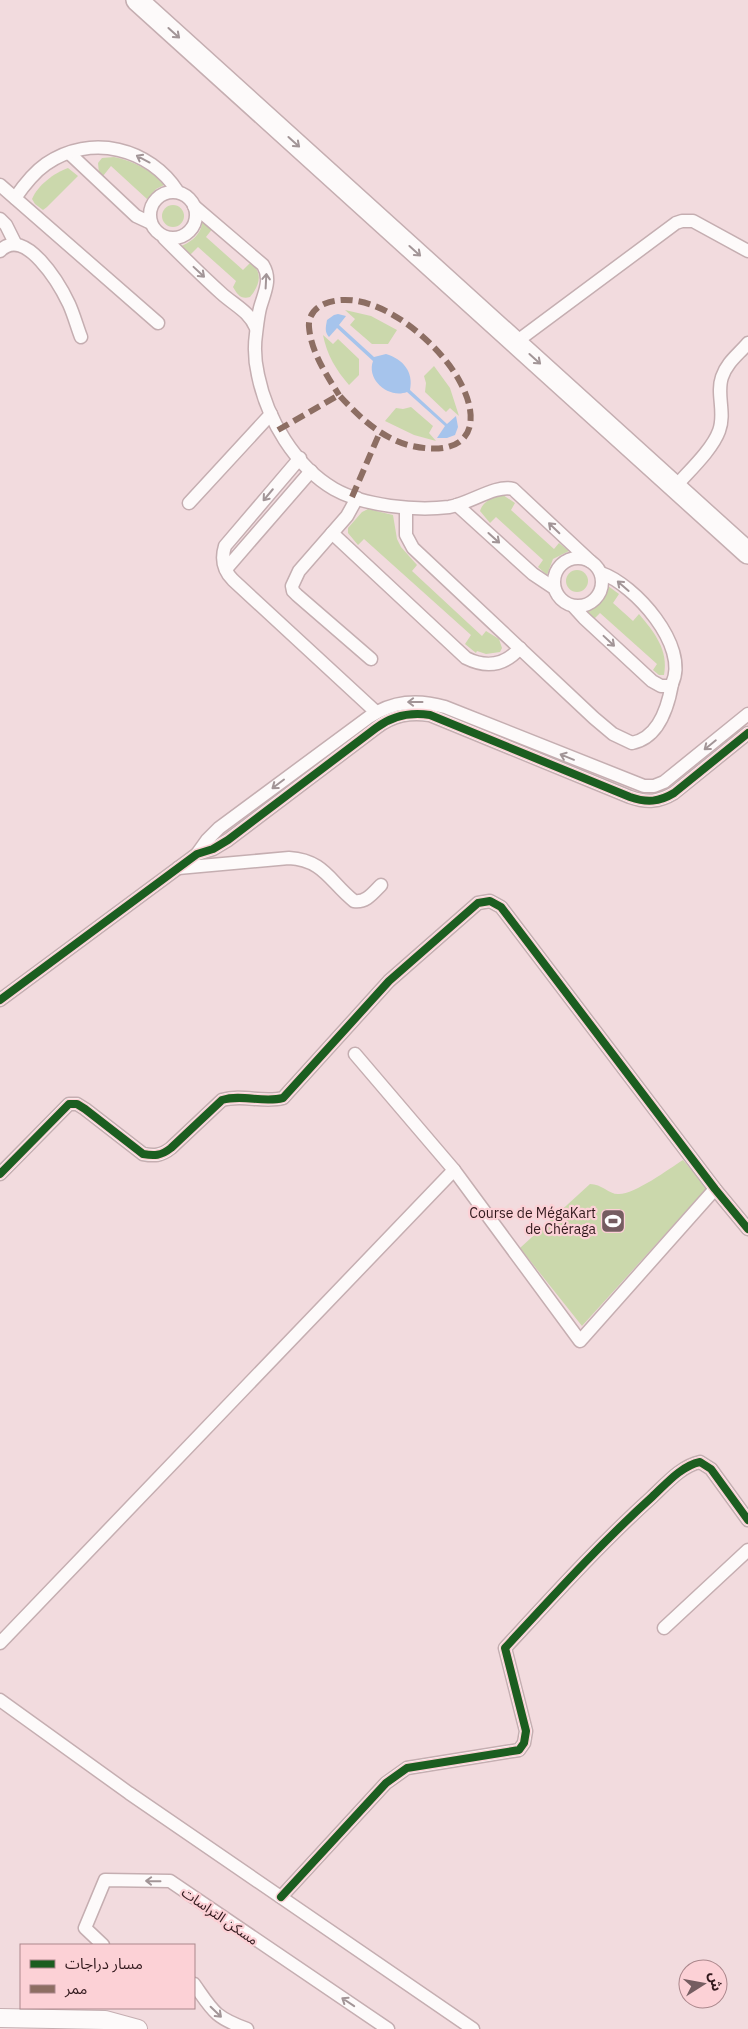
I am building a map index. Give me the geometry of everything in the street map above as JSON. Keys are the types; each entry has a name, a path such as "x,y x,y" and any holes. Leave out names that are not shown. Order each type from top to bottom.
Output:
{"highway":[{"path":"137,0 748,553"}],"main road":[{"path":"0,2018 105,2020 138,2029"}],"street":[{"path":"15,198 36,172 47,163 83,149 98,147 123,150 156,166 178,192 185,195 194,206 263,265 266,270 268,284 256,328 255,353 258,375 278,430 311,471 334,489 358,498 406,508 457,505 501,488 513,490 601,573 617,581 660,622 667,633 673,655 674,674 669,703 657,724 645,738 632,743 613,734 413,548 408,542 406,535 406,508"},
{"path":"69,153 136,216 151,223"},
{"path":"0,185 158,323"},
{"path":"178,192 158,197 150,209 151,223 154,229 222,294 246,312 256,328"},
{"path":"164,238 180,238 192,229 196,213 194,206"},
{"path":"0,219 6,225 15,243 30,250 48,270 69,304 81,337"},
{"path":"516,342 676,223 693,221 748,251"},
{"path":"0,251 5,246 15,243"},
{"path":"676,486 715,440 722,421 721,378 731,360 748,343"},
{"path":"189,503 271,414"},
{"path":"300,458 225,546 222,559 226,570 233,580 376,712"},
{"path":"226,570 311,471"},
{"path":"358,498 352,510 298,571 293,579 292,586 293,591 371,659"},
{"path":"457,505 533,574 554,588 561,600 574,607 652,681 661,686 670,686 672,684"},
{"path":"332,533 466,658 484,664 499,663 507,661 520,648"},
{"path":"554,588 554,574 563,562 576,558 590,561"},
{"path":"574,607 588,605 594,601 602,588 601,573"},
{"path":"197,854 219,828 376,712 404,702 433,704 644,786 654,786 664,782 748,714"},
{"path":"0,1000 197,854 212,849 228,840 376,728 392,718 420,713 439,718 641,801 658,800 674,793 748,733"},
{"path":"178,868 289,858 300,859 320,868 354,901 358,902 366,899 381,885"},
{"path":"0,1174 69,1104 77,1104 143,1154 154,1156 162,1154 171,1148 222,1100 232,1097 274,1100 283,1098 389,981 478,903 490,902 501,907 715,1189 748,1229"},
{"path":"355,1054 454,1170 580,1340 715,1189"},
{"path":"0,1643 454,1170"},
{"path":"281,1897 386,1783 407,1768 518,1750 524,1743 526,1731 506,1648 614,1531 678,1473 693,1463 700,1462 711,1469 748,1520"},
{"path":"664,1628 748,1550"},
{"path":"0,1700 128,1793 474,2029"},
{"name":"مسكن التراسات","path":"102,1944 86,1928 106,1880 170,1881 388,2029"},
{"path":"195,1985 214,2013 228,2022 247,2029"}],"green space":[{"path":"114,157 142,167 164,185 156,189 147,199 111,166 103,176 99,173 98,163 102,158"},
{"path":"68,168 78,176 43,210 32,199 47,180"},
{"path":"173,205 181,208 184,216 181,224 173,227 165,224 162,216 165,208"},
{"path":"202,218 213,228 206,237 243,270 251,262 255,266 259,279 250,297 244,298 238,294 233,287 236,281 198,247 190,255 181,246 190,242 197,235 201,227"},
{"path":"345,310 371,316 397,330 388,344 372,344 350,325 355,319"},
{"path":"323,335 333,344 338,339 359,359 359,375 349,385 333,362"},
{"path":"434,366 450,388 459,416 450,408 446,412 425,392 426,383 424,376"},
{"path":"411,407 433,426 429,433 436,441 414,435 385,421 396,408"},
{"path":"503,495 515,503 511,510 554,549 559,543 569,551 553,559 547,575 538,567 543,560 496,517 490,523 480,511 489,500"},
{"path":"368,509 393,515 397,539 401,547 417,565 412,571 482,636 486,631 499,639 502,648 500,652 486,654 477,651 476,653 465,644 471,635 364,539 358,545 348,533 348,528 362,512"},
{"path":"577,570 585,573 588,581 585,589 577,592 569,589 566,581 569,573"},
{"path":"608,586 619,594 613,603 633,621 639,614 655,635 664,657 664,675 659,675 653,670 657,664 600,613 594,619 587,611 601,602"},
{"name":"Course de MégaKart de Chéraga","path":"683,1160 707,1188 582,1326 520,1248 590,1184 616,1194 626,1193 652,1180"}],"water":[{"path":"338,314 346,316 339,325 374,357 386,354 397,359 406,367 410,377 410,390 447,424 456,416 458,427 455,435 447,438 437,438 445,426 407,392 393,393 381,386 373,375 373,361 337,328 329,337 327,335 327,320"}],"marked path":[{"path":"278,430 339,395 363,419 381,433 412,446 431,449 458,443 466,435 470,425 467,397 459,380 436,349 402,320 382,309 362,302 343,300 324,304 315,310 310,319 310,336 316,354 339,395"},
{"path":"352,497 380,432"}],"cycle path":[{"path":"0,1000 197,854 213,849 228,840 376,728 395,717 409,714 430,715 630,797 647,801 658,800 674,793 748,733"},
{"path":"0,1174 69,1104 77,1104 85,1109 143,1154 154,1155 164,1153 171,1148 222,1100 230,1098 268,1100 283,1098 389,981 478,903 490,901 501,907 715,1189 748,1229"},
{"path":"281,1897 386,1783 407,1768 519,1750 524,1743 526,1731 505,1648 595,1552 674,1476 686,1467 700,1462 711,1469 748,1520"}],"place":[{"name":"Course de MégaKart de Chéraga","path":"613,1221"}]}
